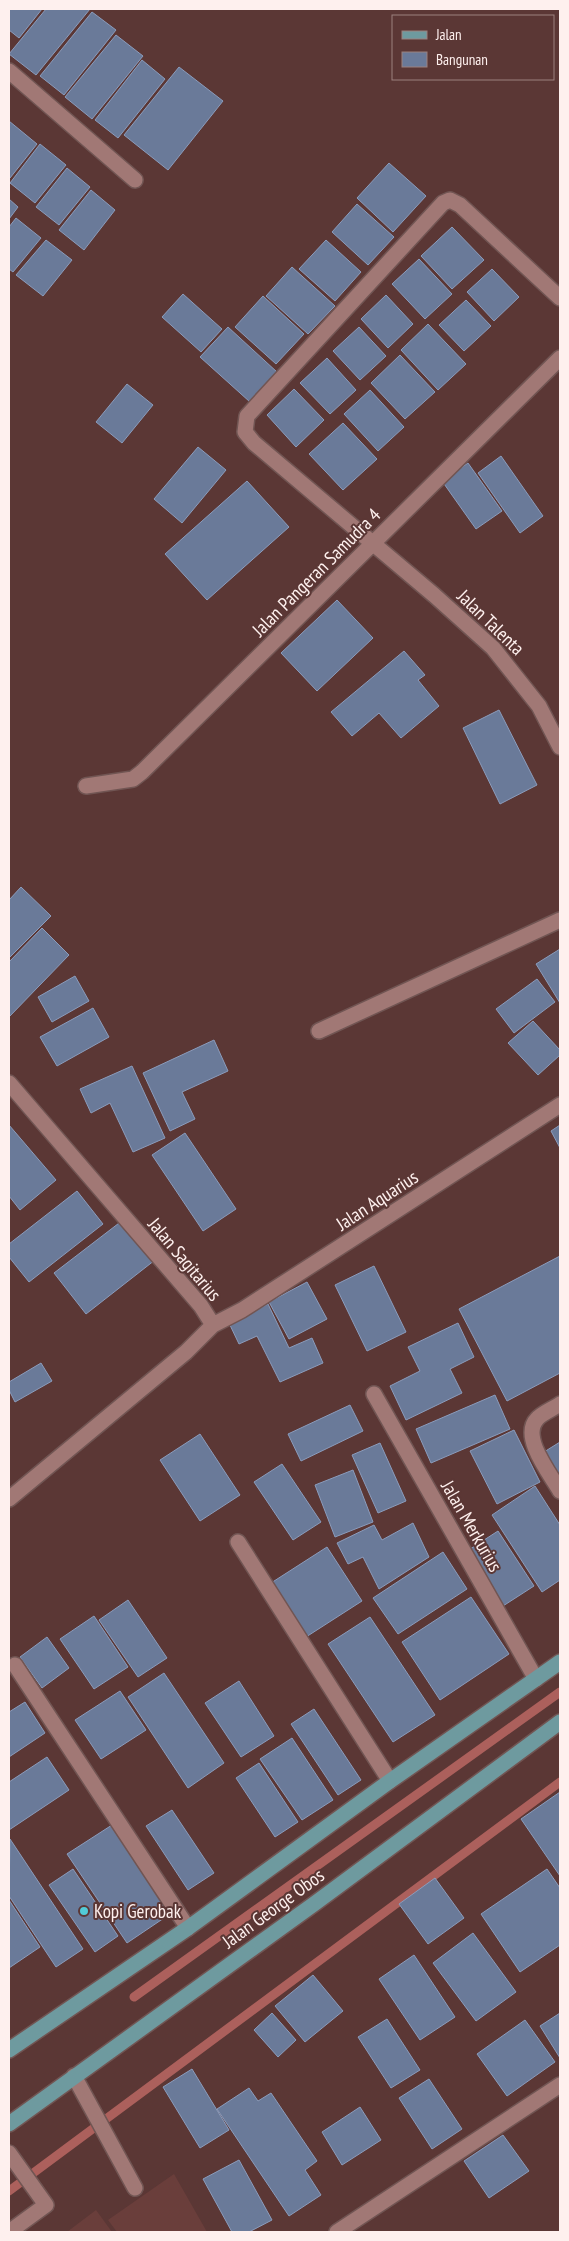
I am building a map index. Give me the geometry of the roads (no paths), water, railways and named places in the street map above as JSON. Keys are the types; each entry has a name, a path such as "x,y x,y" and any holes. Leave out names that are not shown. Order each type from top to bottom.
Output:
{"main road":[{"name":"Jalan George Obos","path":"10,2049 188,1928 390,1781 560,1662"},
{"name":"Jalan George Obos","path":"9,2124 314,1904 560,1722"}],"street":[{"path":"9,71 135,180"},
{"name":"Jalan Talenta","path":"560,298 460,205 450,200 442,203 247,416 245,432 254,443 434,595 492,648 539,706 560,747"},
{"name":"Jalan Pangeran Samudra 4","path":"86,786 133,779 142,772 560,358"},
{"path":"319,1031 560,920"},
{"name":"Jalan Sagitarius","path":"9,1500 186,1352 213,1325 195,1300 10,1087"},
{"name":"Jalan Aquarius","path":"213,1325 242,1310 560,1105"},
{"name":"Jalan Merkurius","path":"374,1394 536,1679"},
{"path":"560,1404 536,1420 531,1430 537,1452 560,1491"},
{"path":"238,1542 390,1781"},
{"path":"15,1665 188,1928"},
{"path":"74,2076 135,2188"},
{"path":"337,2232 560,2086"},
{"path":"9,2153 46,2205 9,2232"}],"waterway":[{"path":"134,1997 560,1692"},
{"path":"9,2191 560,1782"}],"place":[{"name":"Kopi Gerobak","path":"84,1911"}]}
